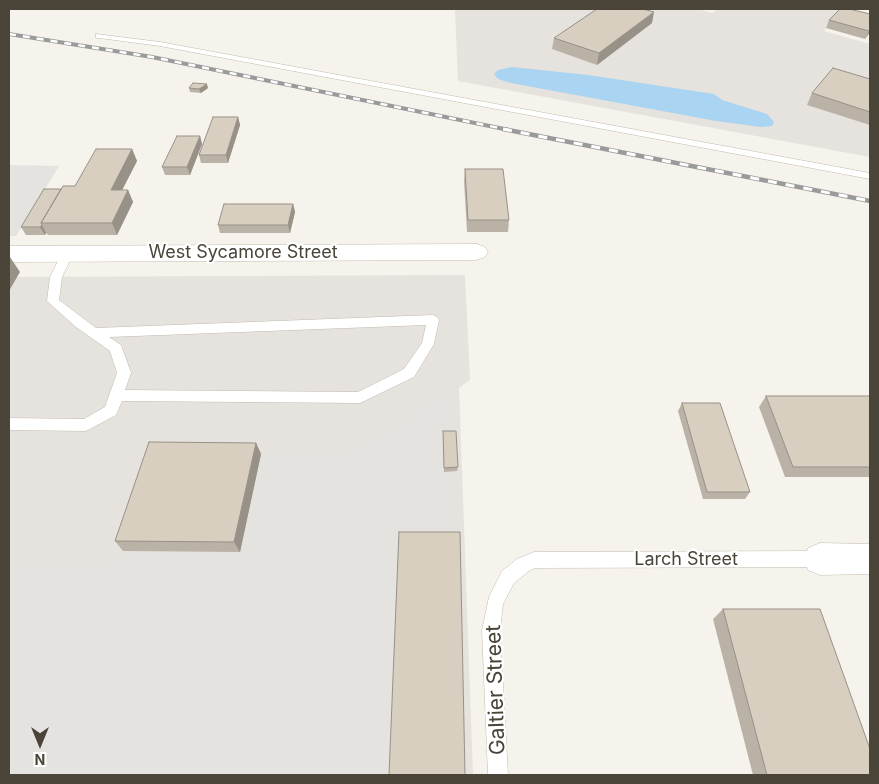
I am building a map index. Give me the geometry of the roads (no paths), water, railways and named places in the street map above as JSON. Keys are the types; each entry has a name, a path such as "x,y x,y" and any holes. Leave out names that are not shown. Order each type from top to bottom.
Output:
{"street":[{"name":"West Sycamore Street","path":"9,254 477,252"},
{"name":"Larch Street","path":"820,559 870,559"}],"lane":[{"path":"99,36 170,46 870,176"},
{"path":"9,424 86,425 111,411 124,373 116,348 93,333 52,301 56,277 67,254"},
{"path":"93,333 433,320 428,344 409,373 360,398 116,395"},
{"name":"Larch Street","path":"508,577 523,565 534,560 820,559"},
{"name":"Galtier Street","path":"498,775 491,630 495,603 508,577"}],"water":[{"path":"512,67 588,75 714,94 722,100 767,114 774,122 772,126 761,127 716,121 511,83 498,79 494,74 498,70"}],"railway":[{"path":"9,34 152,57 509,130"},
{"path":"503,129 870,201"}]}
